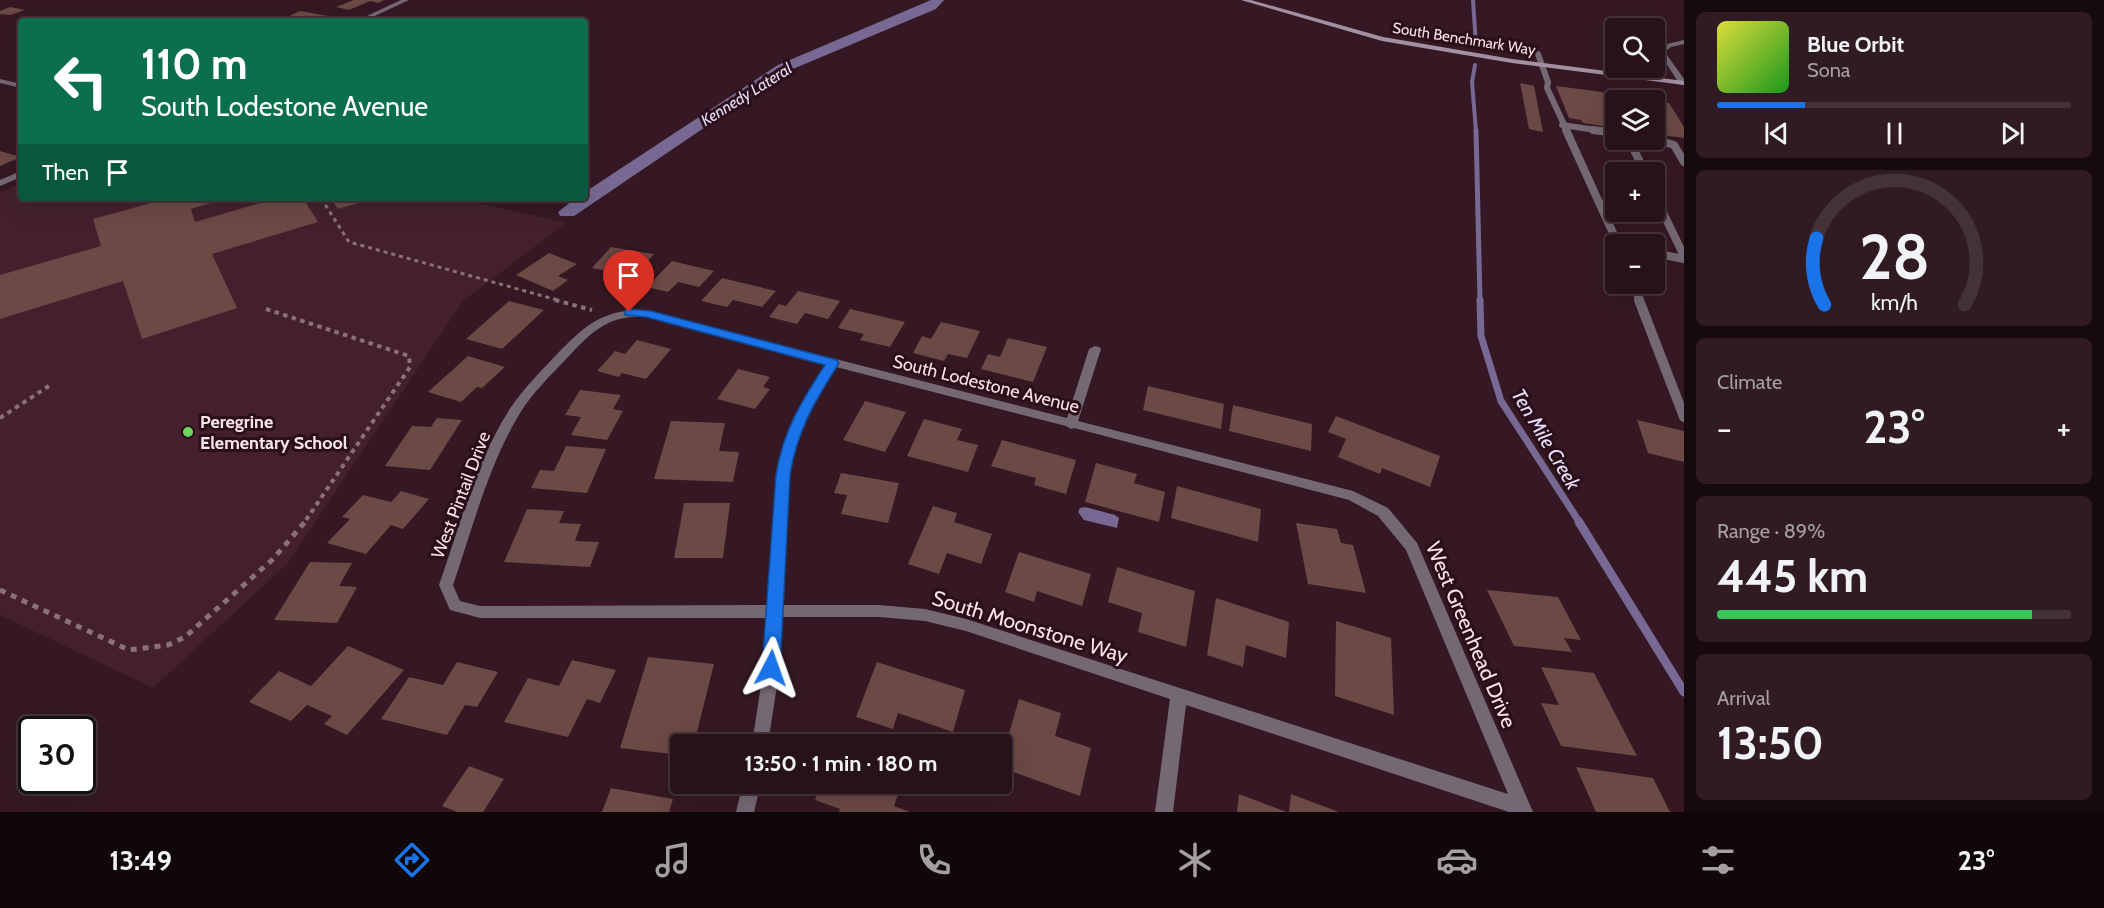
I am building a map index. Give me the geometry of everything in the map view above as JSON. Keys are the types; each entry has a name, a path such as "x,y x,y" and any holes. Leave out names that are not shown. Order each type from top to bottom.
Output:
{"street":[{"path":"366,18 406,0"},
{"name":"South Benchmark Way","path":"1244,0 1382,39 1542,65 1684,84"},
{"path":"1684,42 1669,45 1664,50 1664,55 1684,84"},
{"path":"0,81 18,85"},
{"path":"0,183 18,175"},
{"name":"South Lodestone Avenue","path":"610,315 629,312 647,314 1353,496"},
{"name":"West Pintail Drive","path":"446,585 494,450 515,412 543,376 594,323 610,315"},
{"path":"1071,424 1095,349"},
{"path":"762,734 770,685 783,475 787,449 803,409 833,363"},
{"name":"West Greenhead Drive","path":"1353,496 1383,512 1412,547 1523,810"},
{"name":"South Moonstone Way","path":"446,585 455,606 480,612 879,611 925,615 966,625 1523,810"},
{"path":"1164,812 1179,696"},
{"path":"745,812 749,794"}],"lane":[{"path":"1538,54 1548,82 1547,88 1562,125 1613,234"},
{"path":"1562,125 1605,131"},
{"path":"1665,142 1674,145 1684,162"},
{"path":"1665,217 1684,257"},
{"path":"1665,254 1684,257"},
{"path":"1637,294 1684,417"}],"path":[{"path":"323,201 349,242 610,315"},
{"path":"0,590 129,650 168,645 185,638 272,560 302,526 410,367 410,362 409,357 266,309"},
{"path":"0,418 52,384"}],"shaded area":[{"name":"Peregrine Elementary School","path":"18,184 18,201 469,201 566,223 463,301 288,563 153,688 0,615 0,192"},
{"path":"1085,507 1115,515 1119,518 1117,528 1084,520 1078,512 1080,508"}],"building":[{"path":"354,0 384,0 378,3 370,1 349,10 336,7"},
{"path":"10,7 25,10 10,15 0,14 0,11"},
{"path":"300,11 328,16 324,18 287,17"},
{"path":"1520,83 1534,86 1543,132 1529,129"},
{"path":"1556,86 1605,93 1605,126 1569,118"},
{"path":"1665,102 1669,103 1684,127 1684,138 1665,135"},
{"path":"0,151 18,156 18,158 0,166"},
{"path":"158,201 217,201 191,209 195,222 268,201 305,201 318,222 212,254 237,308 142,339 123,281 0,319 0,275 101,246 93,219"},
{"path":"333,201 362,202 338,209"},
{"path":"611,247 654,254 630,283 613,280 619,273 592,268"},
{"path":"549,253 577,264 558,276 568,280 553,291 516,275"},
{"path":"672,261 714,271 699,287 678,282 668,292 647,287"},
{"path":"722,278 776,291 762,307 733,300 727,307 701,301"},
{"path":"798,291 840,301 828,319 805,313 797,324 769,317 779,304 786,306"},
{"path":"509,301 544,310 502,349 466,339"},
{"path":"850,309 905,322 890,347 860,340 864,334 838,328"},
{"path":"941,322 980,331 967,358 948,354 944,361 913,353 922,336 931,339"},
{"path":"1008,338 1047,347 1033,382 981,369 988,354 1000,357"},
{"path":"637,340 671,349 646,379 622,373 619,377 597,371 615,351 625,354"},
{"path":"468,356 505,367 482,388 477,387 461,402 428,392"},
{"path":"738,369 770,377 763,387 770,389 755,409 717,399"},
{"path":"1148,386 1224,404 1221,429 1143,410"},
{"path":"580,390 621,395 613,409 623,411 607,440 571,435 581,417 565,415"},
{"path":"865,401 906,412 885,452 843,440"},
{"path":"1233,405 1312,424 1311,451 1229,431"},
{"path":"1336,416 1440,456 1430,487 1382,468 1380,474 1338,457 1346,439 1328,432"},
{"path":"437,418 462,420 430,470 385,466 412,426 431,427"},
{"path":"924,419 962,429 957,440 978,445 968,472 907,456"},
{"path":"1637,420 1684,431 1684,462 1648,453"},
{"path":"671,421 725,423 719,451 739,452 733,482 654,479"},
{"path":"1002,440 1076,460 1066,494 1034,485 1036,478 991,466"},
{"path":"566,446 606,449 587,493 531,488 540,470 554,471"},
{"path":"1096,463 1137,474 1134,483 1165,492 1159,522 1085,502"},
{"path":"841,473 899,483 888,523 841,514 847,495 834,493"},
{"path":"1177,486 1261,509 1258,542 1171,518"},
{"path":"401,491 429,499 403,529 391,525 366,554 327,543 350,519 342,517 363,495 391,502"},
{"path":"684,503 730,503 723,558 674,558"},
{"path":"933,506 957,513 954,522 992,534 981,564 947,553 939,574 908,564"},
{"path":"527,509 564,511 559,523 581,524 575,541 599,542 590,567 504,562"},
{"path":"1296,523 1337,529 1341,543 1353,545 1366,593 1308,584"},
{"path":"1019,552 1091,574 1082,606 1037,591 1034,602 1005,592"},
{"path":"310,562 352,563 339,586 357,587 337,623 274,620"},
{"path":"1117,567 1195,591 1186,647 1138,632 1142,613 1108,602"},
{"path":"1487,590 1558,597 1581,640 1564,638 1572,652 1514,646"},
{"path":"1216,598 1289,622 1286,658 1246,645 1243,667 1207,655"},
{"path":"1336,621 1391,638 1394,715 1335,696"},
{"path":"348,646 404,670 347,735 324,724 332,716 307,705 291,721 249,702 279,671 311,686"},
{"path":"648,657 714,664 696,734 670,734 670,754 620,748"},
{"path":"572,660 616,670 600,703 587,699 568,737 504,722 528,678 559,686"},
{"path":"457,662 498,672 477,707 465,705 447,735 381,719 409,677 443,685"},
{"path":"877,662 965,690 953,732 898,713 893,729 856,717"},
{"path":"1541,667 1594,673 1637,756 1561,746 1541,703 1559,705"},
{"path":"1019,699 1061,713 1055,736 1091,748 1080,796 1012,772 1012,734 1009,734"},
{"path":"469,766 504,779 483,812 457,812 442,806"},
{"path":"1576,767 1653,778 1670,812 1596,812"},
{"path":"611,788 673,799 669,812 602,812"},
{"path":"817,794 898,794 894,806 910,812 839,812 840,809 815,800"},
{"path":"1239,794 1287,812 1237,812"},
{"path":"1291,794 1339,812 1289,812"}],"waterway":[{"name":"Kennedy Lateral","path":"588,198 783,68 932,6 938,0"},
{"name":"Ten Mile Creek","path":"1473,0 1476,45"},
{"name":"Ten Mile Creek","path":"1475,65 1472,82 1476,131"},
{"name":"Ten Mile Creek","path":"1476,130 1480,301"},
{"name":"Kennedy Lateral","path":"567,212 584,201"},
{"name":"Ten Mile Creek","path":"1480,300 1481,336 1501,401 1580,523"},
{"name":"Ten Mile Creek","path":"1579,522 1684,692"}],"place":[{"name":"Peregrine Elementary School","path":"188,432"}],"route":[{"path":"629,312 647,314 833,363 803,409 787,449 783,475 771,668"}]}
